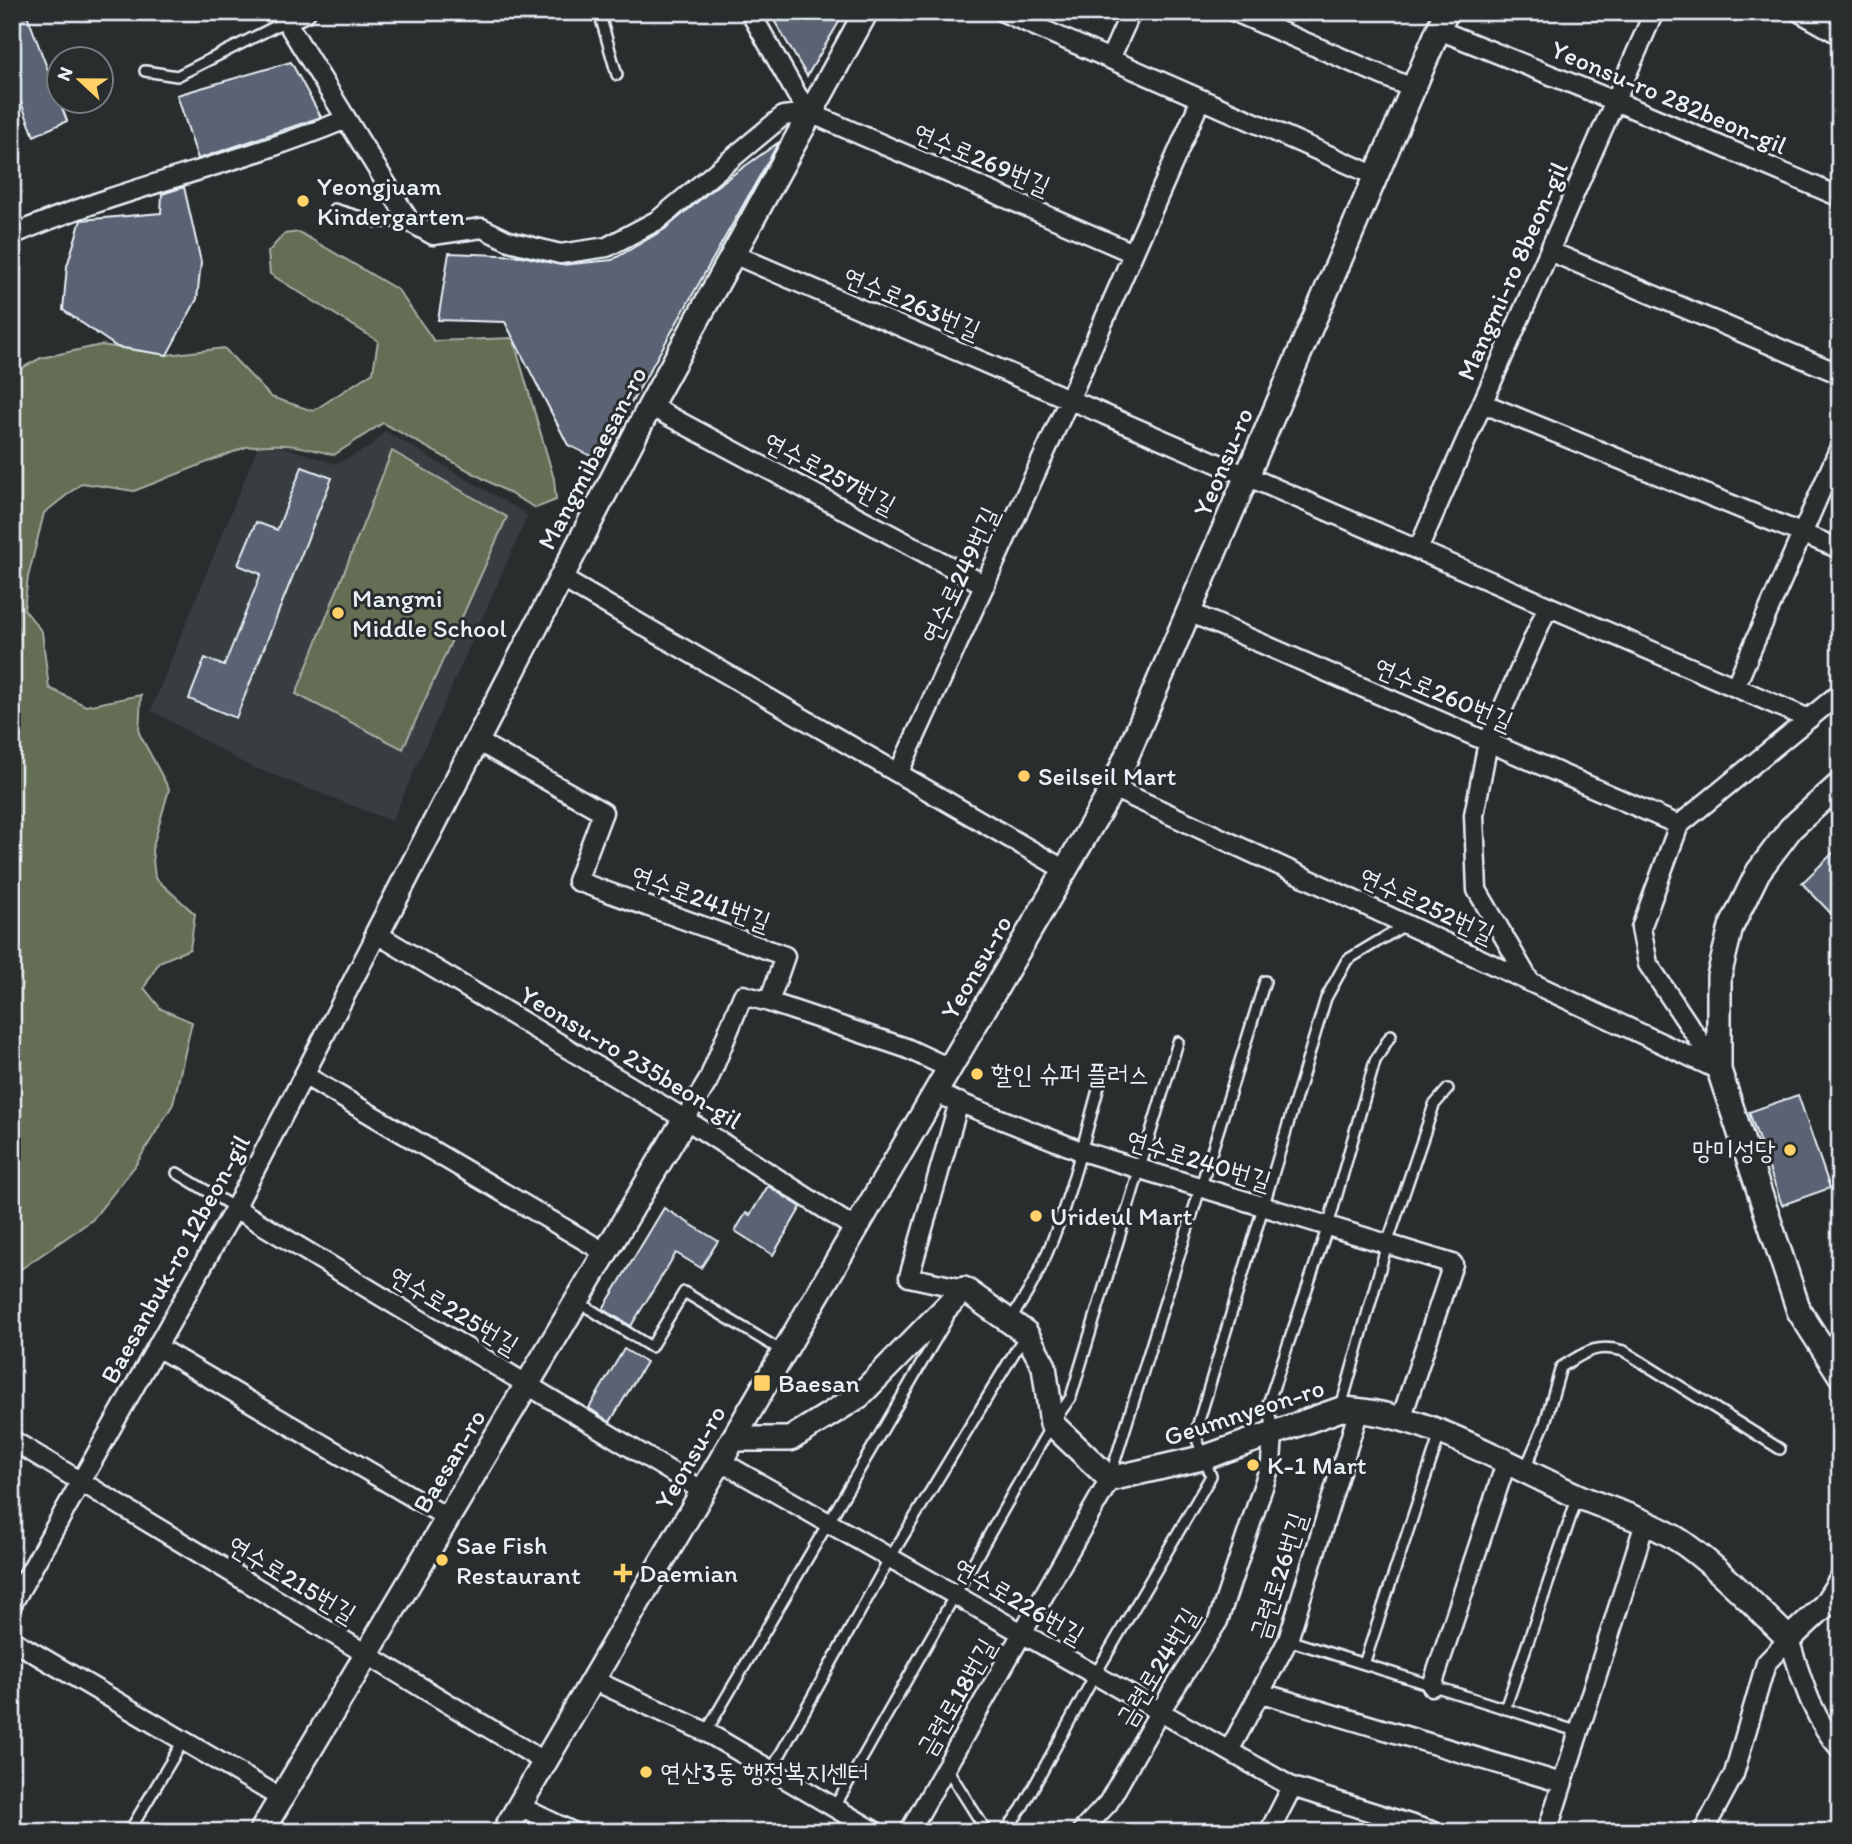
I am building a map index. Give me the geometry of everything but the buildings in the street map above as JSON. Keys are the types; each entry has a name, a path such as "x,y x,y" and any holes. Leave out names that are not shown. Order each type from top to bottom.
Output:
{"street":[{"path":"306,12 286,21 344,120 410,222 433,235 482,228 509,241 559,254 607,247 658,220 783,116 810,113 797,95 751,12"},
{"name":"Mangmibaesan-ro","path":"377,934 650,406 866,12"},
{"path":"1003,12 1376,176"},
{"path":"1110,60 1131,12"},
{"path":"1235,12 1413,89"},
{"name":"Mangmi-ro 8beon-gil","path":"1418,550 1654,12"},
{"path":"1799,12 1840,35"},
{"name":"Yeonsu-ro","path":"504,1832 1113,788 1376,176 1441,18"},
{"name":"Yeonsu-ro 282beon-gil","path":"1441,18 1615,101 1840,197"},
{"path":"1069,400 1201,99"},
{"name":"연수로269번길","path":"810,113 1133,253"},
{"path":"12,235 75,208 162,184 344,120"},
{"path":"1549,251 1840,374"},
{"name":"연수로263번길","path":"733,254 1809,719"},
{"name":"연수로249번길","path":"899,772 1069,400"},
{"path":"1482,403 1840,549"},
{"name":"연수로257번길","path":"650,406 985,585"},
{"path":"1735,687 1840,447"},
{"path":"561,578 1065,870"},
{"path":"1530,982 1477,890 1474,815 1488,742 1548,606"},
{"name":"연수로260번길","path":"1189,612 1679,825"},
{"path":"1840,694 1679,825 1641,928 1648,964 1719,1070 1799,1311 1840,1375"},
{"name":"연수로241번길","path":"477,741 603,812 577,881 785,956 769,1002"},
{"path":"1719,1070 1719,976 1731,927 1753,880 1791,828 1840,784"},
{"name":"연수로252번길","path":"1113,788 1719,1070"},
{"name":"Baesanbuk-ro 12beon-gil","path":"12,1604 235,1208 377,934"},
{"name":"Yeonsu-ro 235beon-gil","path":"377,934 685,1119 856,1229"},
{"path":"685,1119 708,1081 743,995 906,1048 949,1068"},
{"path":"304,1075 606,1253"},
{"name":"연수로240번길","path":"935,1093 1081,1151 1452,1264 1401,1419"},
{"path":"958,1102 909,1278 964,1289 1017,1327 1044,1366 1052,1424 1110,1479"},
{"name":"Baesan-ro","path":"261,1832 685,1119"},
{"name":"연수로225번길","path":"235,1208 703,1491"},
{"path":"733,1439 790,1439 859,1396 964,1289"},
{"path":"157,1347 448,1518"},
{"name":"Geumnyeon-ro","path":"1110,1479 1206,1457 1350,1409 1401,1419 1516,1464 1578,1496 1645,1523 1688,1546 1789,1639 1810,1705 1824,1730 1840,1749"},
{"name":"금련로26번길","path":"1229,1751 1288,1640 1350,1409"},
{"name":"금련로24번길","path":"1080,1832 1108,1803 1160,1711 1218,1621 1272,1464 1273,1434"},
{"name":"연수로215번길","path":"12,1440 545,1762"},
{"name":"연수로226번길","path":"720,1461 1292,1787 1435,1832"},
{"path":"1432,1686 1516,1464"},
{"name":"금련로18번길","path":"909,1832 1110,1479"},
{"path":"1547,1832 1645,1523"},
{"path":"1703,1832 1734,1774 1766,1663 1825,1605 1840,1582"},
{"path":"12,1640 281,1798"},
{"path":"593,1680 706,1732 876,1832"},
{"path":"1262,1693 1563,1783"},
{"path":"1269,1832 1292,1787"},
{"path":"519,1806 573,1832"}],"lane":[{"path":"599,12 617,75"},
{"path":"145,71 177,76 286,21"},
{"path":"334,209 377,222 410,222"},
{"path":"1005,1832 1212,1476 1195,1434 1326,998 1347,960 1406,924"},
{"path":"1110,1479 1265,981"},
{"path":"1273,1434 1268,1404 1328,1226 1375,1061 1391,1035"},
{"path":"834,1808 1052,1424 1071,1397 1178,1042"},
{"path":"771,1771 1017,1327 1052,1237 1081,1151 1103,1072"},
{"path":"1350,1409 1387,1244 1434,1105 1448,1089"},
{"name":"연수로225번길","path":"177,1173 235,1208"},
{"path":"706,1732 964,1289"},
{"path":"577,1301 651,1347 684,1292 784,1352"},
{"path":"1516,1464 1545,1423 1561,1367 1590,1350 1607,1346 1624,1351 1780,1449"},
{"path":"1364,1664 1440,1434"},
{"path":"1505,1709 1578,1496"},
{"path":"1288,1640 1579,1732"},
{"path":"129,1832 183,1741"},
{"path":"946,1768 987,1832"}],"shaded area":[{"name":"Mangmi Middle School","path":"385,431 528,515 392,821 245,764 151,710 258,446 283,447 336,464 370,447"},
{"path":"1840,1629 1840,1677 1834,1675"}],"green space":[{"path":"299,232 398,290 434,341 513,338 554,479 556,500 536,508 383,423 334,455 291,445 259,445 246,447 134,491 82,483 44,513 28,577 24,609 42,632 49,688 86,706 141,695 139,733 169,789 152,850 155,878 195,914 190,949 159,962 144,988 161,1009 192,1022 173,1104 135,1166 92,1220 21,1269 12,1266 12,373 41,358 101,345 167,355 224,348 271,397 313,411 373,372 378,341 270,274 268,252 284,234"},
{"path":"392,451 507,517 403,749 296,694"}],"place":[{"name":"Yeongjuam Kindergarten","path":"303,201"},
{"name":"Mangmi Middle School","path":"338,613"},
{"name":"Seilseil Mart","path":"1024,776"},
{"name":"할인 슈퍼 플러스","path":"977,1074"},
{"name":"망미성당","path":"1790,1150"},
{"name":"Urideul Mart","path":"1036,1216"},
{"name":"Baesan","path":"762,1383"},
{"name":"K-1 Mart","path":"1253,1465"},
{"name":"Sae Fish Restaurant","path":"442,1560"},
{"name":"Daemian","path":"623,1573"},
{"name":"연산3동 행정복지센터","path":"646,1772"}]}
